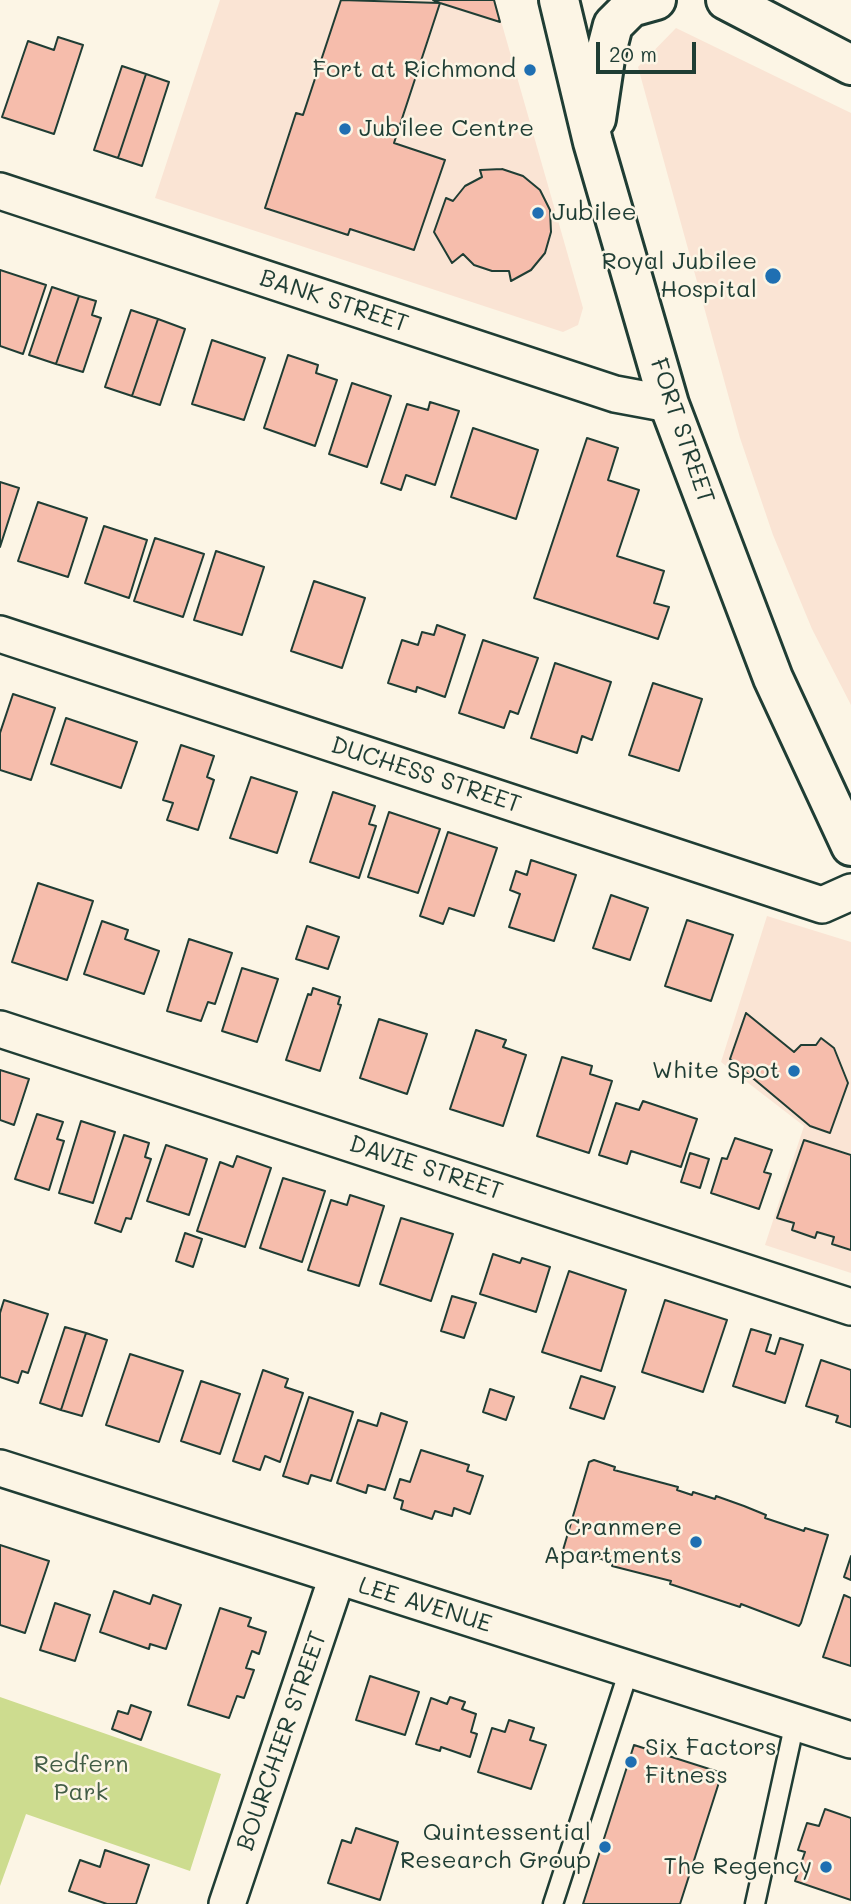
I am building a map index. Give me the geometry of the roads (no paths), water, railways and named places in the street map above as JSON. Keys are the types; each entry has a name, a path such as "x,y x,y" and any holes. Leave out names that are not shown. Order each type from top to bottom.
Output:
{"main road":[{"name":"FORT STREET","path":"559,0 593,142 669,404 773,678 851,846"},
{"path":"593,142 606,52 613,25 631,7 656,0"},
{"path":"726,0 851,65"}],"street":[{"name":"BANK STREET","path":"0,191 615,394 669,404"},
{"name":"DUCHESS STREET","path":"0,634 822,905 851,892"},
{"name":"DAVIE STREET","path":"0,1029 851,1307"},
{"name":"LEE AVENUE","path":"0,1468 851,1740"},
{"name":"BOURCHIER STREET","path":"227,1904 337,1577"}],"lane":[{"path":"553,1904 629,1670"},
{"path":"755,1904 795,1722"}],"place":[{"name":"Fort at Richmond","path":"530,70"},
{"name":"Jubilee Centre","path":"345,129"},
{"name":"Jubilee","path":"538,213"},
{"name":"Royal Jubilee Hospital","path":"773,276"},
{"name":"White Spot","path":"794,1071"},
{"name":"Cranmere Apartments","path":"696,1542"},
{"name":"Six Factors Fitness","path":"631,1762"},
{"name":"Quintessential Research Group","path":"605,1847"},
{"name":"The Regency","path":"826,1867"}],"park label":[{"name":"Redfern Park","path":"81,1779"}]}
